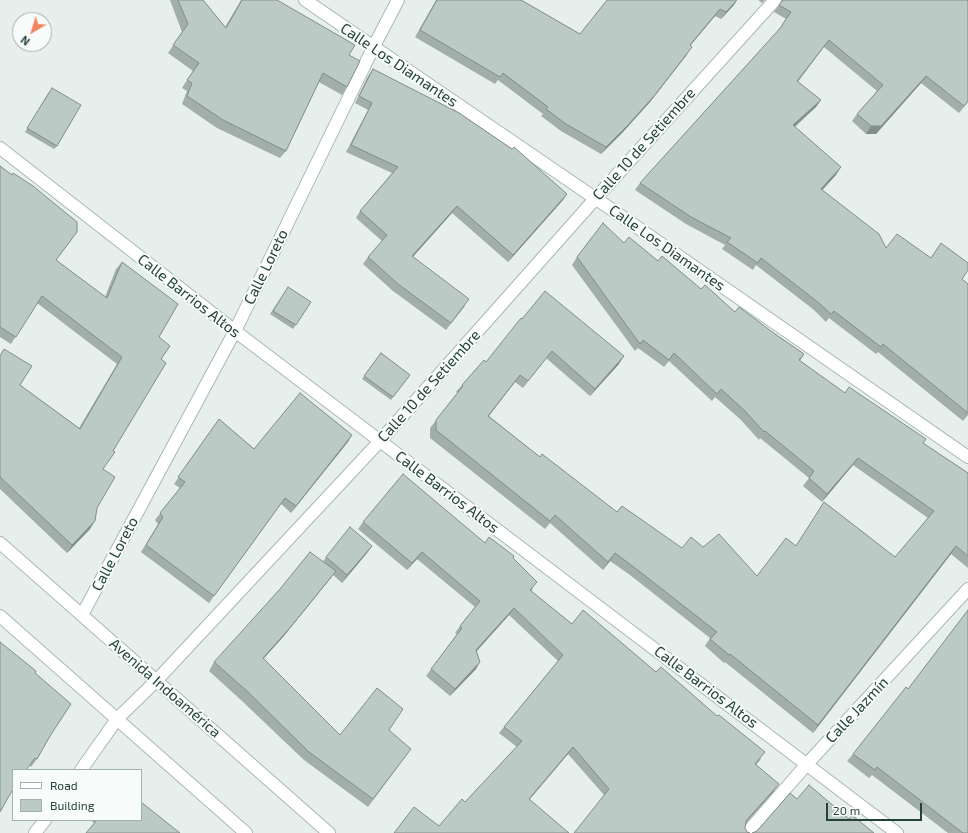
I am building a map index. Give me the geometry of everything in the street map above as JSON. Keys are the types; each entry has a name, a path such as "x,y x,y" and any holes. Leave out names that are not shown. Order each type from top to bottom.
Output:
{"street":[{"name":"Calle Los Diamantes","path":"305,0 968,457"},
{"name":"Calle Loreto","path":"82,616 235,331 373,48 398,0"},
{"name":"Calle 10 de Setiembre","path":"82,769 117,719 156,681 380,441 595,199 775,0"},
{"name":"Calle Barrios Altos","path":"0,148 235,331 897,833"},
{"name":"Avenida Indoamérica","path":"0,543 330,833"},
{"name":"Calle Jazmín","path":"747,833 807,764 968,589"},
{"path":"0,616 246,833"},
{"path":"35,833 44,821"}],"building":[{"path":"178,0 203,0 226,28 242,0 277,0 355,45 349,55 360,61 347,87 323,73 286,151 223,120 187,96 192,83 187,80 199,63 173,45 188,24"},
{"path":"437,0 521,0 580,34 607,0 737,0 726,12 720,9 690,45 692,47 655,95 606,147 566,124 546,109 548,107 503,73 500,77 420,30"},
{"path":"783,0 968,0 968,101 964,106 926,76 881,126 871,126 857,114 883,85 829,40 797,81 821,100 793,125 841,167 821,189 879,234 886,248 897,234 931,258 941,243 968,263 968,270 962,279 968,284 968,413 883,344 881,347 834,311 831,314 761,258 758,263 727,242 731,238 691,217 640,183 783,25 791,12 779,5"},
{"path":"373,69 459,113 512,149 514,147 567,194 513,255 457,206 412,256 469,299 451,323 398,284 368,257 387,235 360,211 398,167 351,145 372,103 359,96"},
{"path":"52,88 81,105 57,146 27,128"},
{"path":"0,166 12,175 13,173 33,186 77,222 77,232 56,260 107,298 122,262 178,304 159,337 170,346 161,359 166,363 113,451 115,452 103,469 115,477 97,508 95,521 72,545 0,477 0,356 4,349 32,366 20,385 80,429 122,357 42,296 16,337 0,327"},
{"path":"603,223 624,243 629,237 658,261 662,256 701,289 705,285 735,312 739,307 804,354 799,360 845,393 849,387 926,439 923,443 968,473 968,556 956,546 818,725 710,639 717,632 635,568 615,553 608,562 555,515 550,521 436,430 436,420 463,386 462,385 484,360 486,362 521,318 522,319 545,291 624,356 595,389 552,351 528,381 520,375 488,416 540,457 542,454 617,512 622,506 682,548 691,537 703,547 719,534 757,576 786,538 796,546 824,502 895,557 934,511 858,458 827,494 809,478 814,471 765,431 764,432 745,411 721,389 717,394 674,353 669,360 643,340 640,344 577,257"},
{"path":"288,287 311,302 296,325 273,311"},
{"path":"381,353 410,375 393,397 364,376"},
{"path":"300,393 352,435 296,506 285,498 214,596 146,545 163,517 160,513 185,482 178,477 219,419 254,449"},
{"path":"403,474 485,543 489,537 514,556 513,558 537,582 530,590 572,624 583,610 656,672 661,667 717,716 719,715 765,752 755,764 779,784 746,821 745,828 747,832 750,833 574,833 609,789 573,747 529,799 569,833 394,833 414,807 439,826 462,799 465,802 522,741 504,727 563,655 514,608 476,650 480,662 455,689 431,669 462,628 460,626 480,601 422,552 412,563 363,522"},
{"path":"350,527 372,546 347,575 326,557"},
{"path":"310,552 336,571 289,629 263,658 340,735 377,688 403,709 389,730 411,749 373,799 309,752 248,692 214,662 280,589"},
{"path":"968,610 968,833 963,833 877,767 875,770 853,754 906,687 908,689"},
{"path":"0,642 36,671 35,673 71,704 37,759 35,758 27,769 12,769 12,791 0,812"},
{"path":"809,785 849,819 852,815 874,833 752,833 757,831 790,793 797,799"},
{"path":"142,803 180,833 86,833 96,821 142,821"}]}
